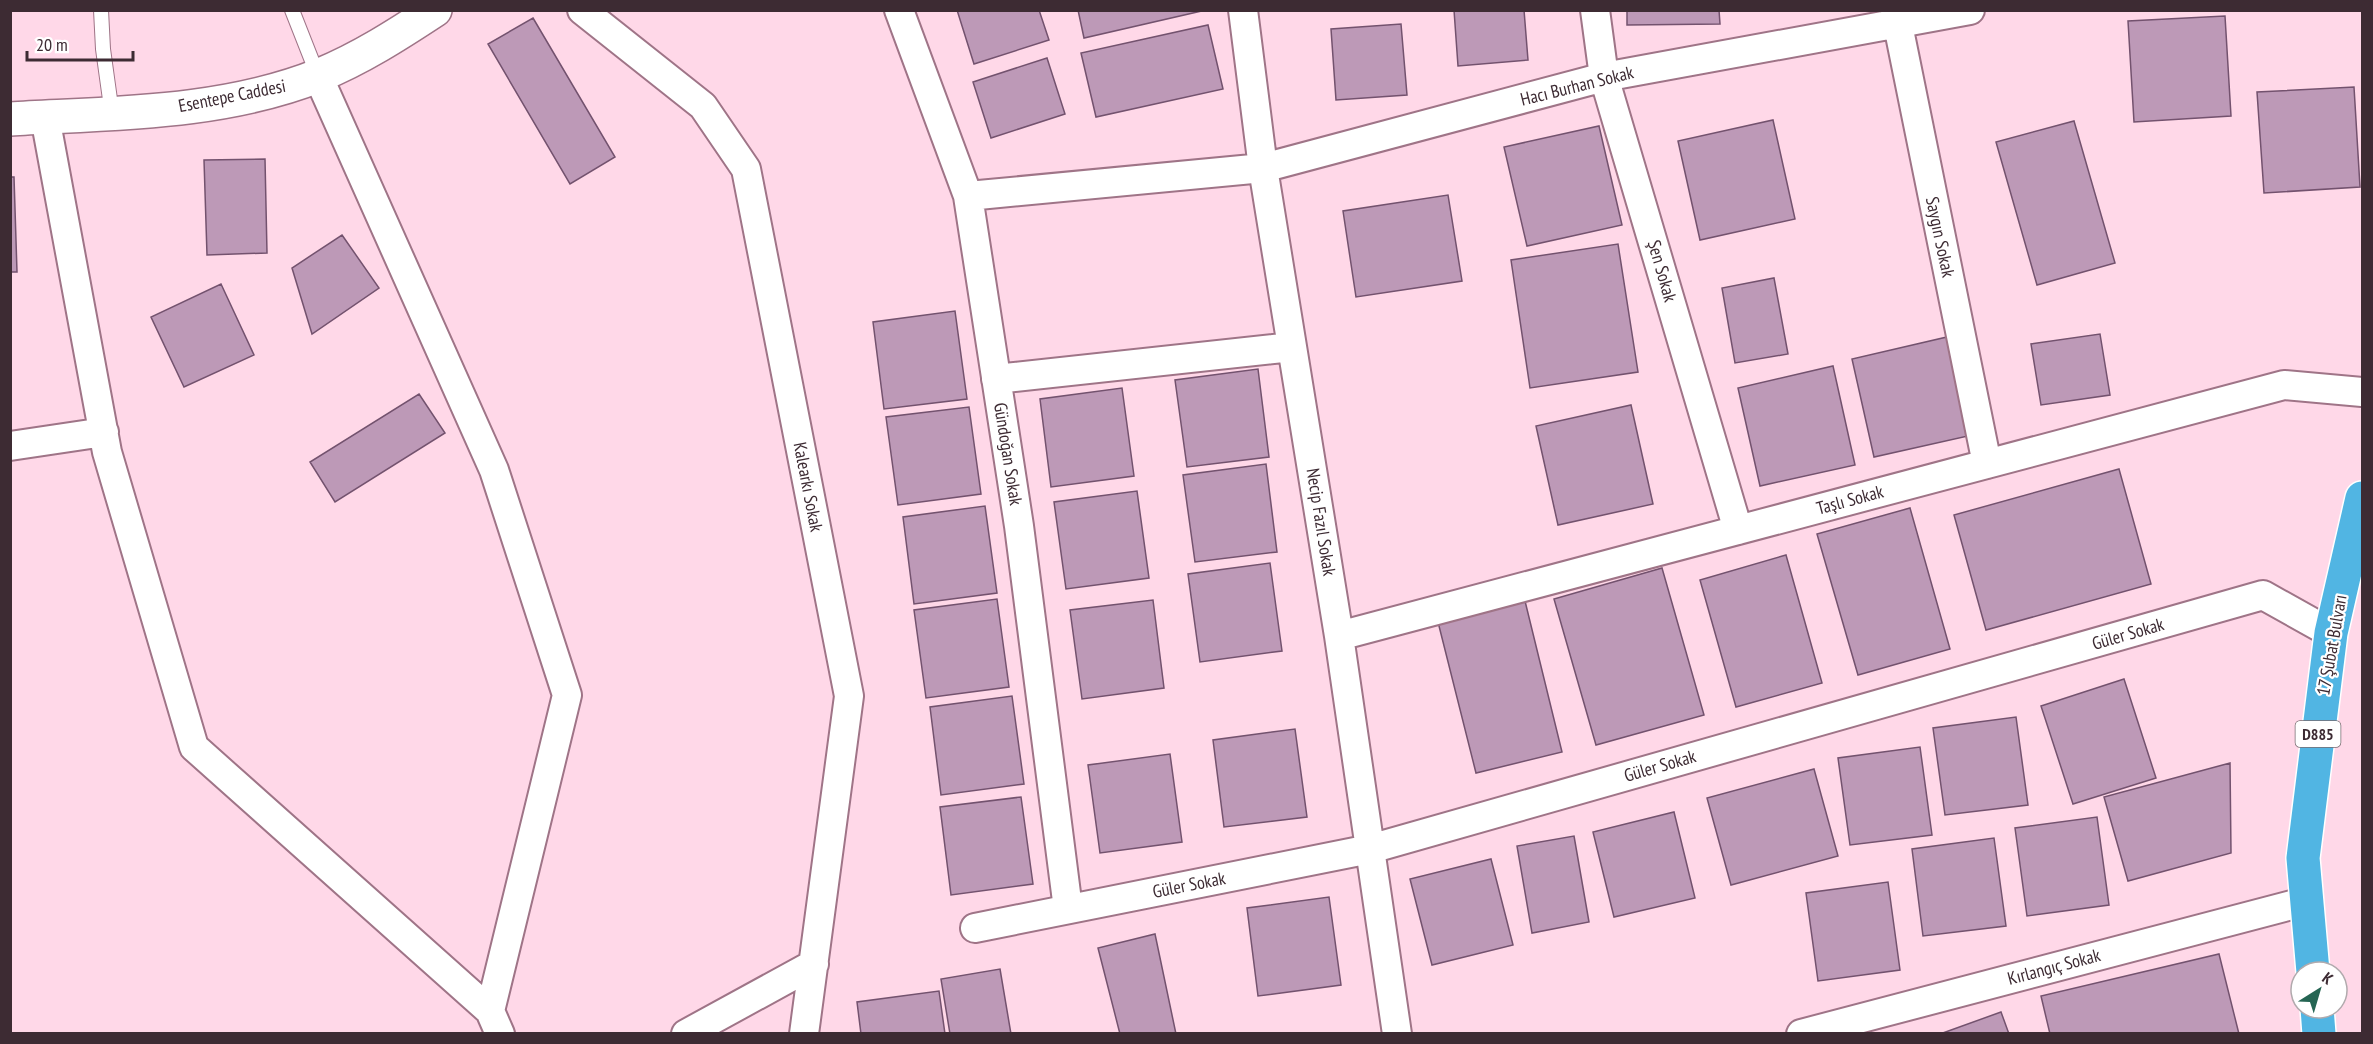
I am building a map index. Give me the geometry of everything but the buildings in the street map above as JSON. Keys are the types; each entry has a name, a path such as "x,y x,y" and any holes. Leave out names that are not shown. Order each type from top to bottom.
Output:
{"highway":[{"name":"17 Şubat Bulvarı","path":"2312,960 2303,858 2331,633 2362,498"}],"street":[{"name":"Esentepe Caddesi","path":"10,119 112,114 260,94 318,76 377,48 435,10"},
{"name":"Kalearkı Sokak","path":"582,10 703,106 746,170 849,696 804,1034"},
{"name":"Gündoğan Sokak","path":"899,10 968,196 1018,526 1068,909"},
{"name":"Necip Fazıl Sokak","path":"1243,10 1263,168 1339,636 1397,1034"},
{"name":"Şen Sokak","path":"1595,10 1604,77 1738,530"},
{"name":"Hacı Burhan Sokak","path":"968,196 1263,168 1604,77 1895,17 1970,10"},
{"name":"Saygın Sokak","path":"1895,17 1987,464"},
{"path":"45,117 104,432 194,747 495,1022 567,695 494,470 318,76"},
{"path":"996,379 1292,347"},
{"name":"Taşlı Sokak","path":"1339,636 2284,385 2362,392"},
{"path":"10,446 104,432"},
{"name":"Güler Sokak","path":"975,928 1370,849 2263,595 2331,633"},
{"name":"Kırlangıç Sokak","path":"1801,1034 2307,901"},
{"path":"686,1034 814,964"}],"lane":[{"path":"101,10 103,50 112,114"},
{"path":"292,10 318,76"}]}
